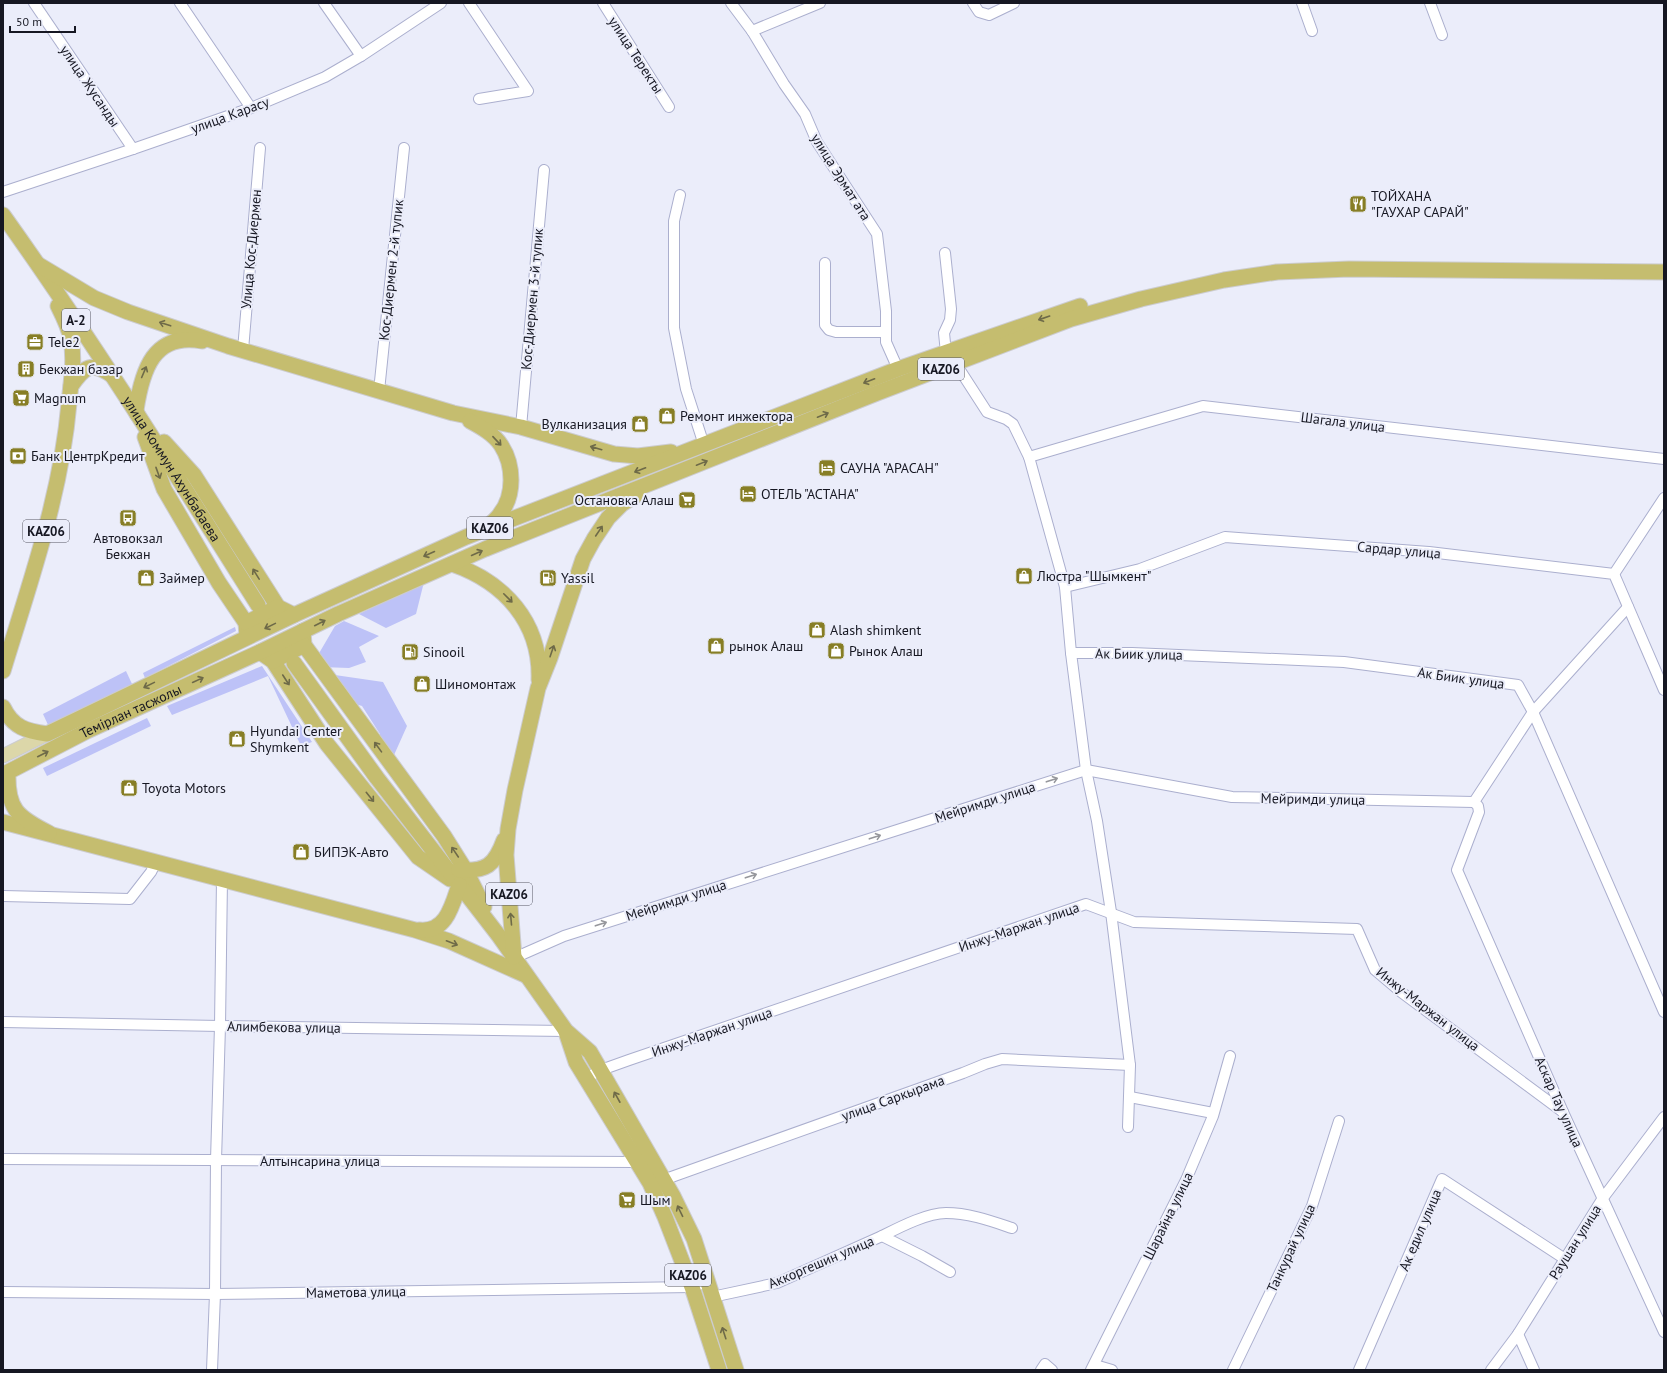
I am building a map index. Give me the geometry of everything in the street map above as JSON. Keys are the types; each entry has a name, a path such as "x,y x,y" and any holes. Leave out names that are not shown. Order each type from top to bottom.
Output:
{"highway":[{"name":"улица Коммун Ахунбабаева","path":"3,215 39,265 136,410 258,605"},
{"name":"KАZ06","path":"260,652 303,638 338,614 574,513 682,470 1068,310 1138,288 1222,270 1276,262 1349,259 1664,262"},
{"path":"39,265 94,298 128,312 228,346 453,413 521,427 614,454 638,456 697,448"},
{"path":"39,265 62,314 71,338 73,356 71,386"},
{"name":"KАZ06","path":"247,630 294,615 466,537 898,369 951,358 1141,299 1224,280 1277,272 1349,269 1664,272"},
{"path":"228,346 190,339 174,341 159,350 148,363 143,374 136,410 164,489 247,630 278,606"},
{"path":"71,386 79,374 87,368 102,368 113,376"},
{"name":"KАZ06","path":"3,671 49,523 58,484 67,429 71,386"},
{"path":"136,410 194,475 278,606 294,615"},
{"path":"453,413 484,428 501,444 508,461 512,478 510,496 501,514 483,531"},
{"name":"KАZ06","path":"514,958 506,855 508,829 514,790 538,688 550,658 583,559 594,539 608,518 622,504 682,470"},
{"path":"452,564 484,578 498,588 512,602 526,623 536,645 539,664 538,688"},
{"name":"Темірлан тасжолы","path":"47,734 247,630"},
{"path":"273,661 303,638 444,836 466,871 499,936"},
{"path":"260,652 273,661 327,744 418,857 459,885 451,908 444,922 435,928 426,931 415,930"},
{"name":"Темірлан тасжолы","path":"5,773 87,732 260,652"},
{"name":"KАZ06","path":"294,663 377,778 499,936 566,1031 590,1052 663,1180 694,1240 736,1370"},
{"path":"3,708 14,722 26,731 47,734"},
{"path":"5,773 10,798 17,813 30,824 49,833"},
{"path":"3,822 415,930 467,949 526,976"},
{"path":"448,870 466,871 484,868 492,863 499,854 508,829"},
{"name":"KАZ06","path":"566,1031 576,1062 650,1183 692,1287 719,1370"}],"main road":[{"name":"Темірлан тасжолы","path":"3,756 47,734"}],"street":[{"name":"улица Жусанды","path":"34,3 133,149"},
{"path":"180,3 251,108"},
{"path":"324,3 361,56"},
{"name":"улица Карасу","path":"3,192 251,108 325,77 361,56 442,3"},
{"path":"470,3 528,90 479,99"},
{"name":"улица Теректы","path":"603,3 670,107"},
{"name":"улица Эрмат ата","path":"731,3 752,31 784,84 805,114 817,142 877,234 886,311 886,342 898,369"},
{"path":"752,31 820,3"},
{"path":"973,3 979,12 989,15 1014,3"},
{"path":"1302,3 1312,31"},
{"path":"1430,3 1442,35"},
{"name":"Улица Кос-Диермен","path":"243,350 260,148"},
{"name":"Кос-Диермен 2-й тупик","path":"379,391 404,148"},
{"name":"Кос-Диермен 3-й тупик","path":"521,427 544,170"},
{"path":"680,195 674,221 674,328 697,448"},
{"path":"945,252 951,309 950,320 944,333 951,358 987,412 1006,419 1013,424 1029,457 1065,587 1086,770 1097,822 1111,912 1130,1065 1128,1127"},
{"path":"825,262 825,325 829,330 836,332 886,332"},
{"name":"Шагала улица","path":"1029,457 1203,406 1664,459"},
{"path":"1664,498 1614,574 1664,690"},
{"name":"Сардар улица","path":"1065,587 1140,569 1225,537 1429,552 1614,574"},
{"path":"1474,802 1533,712 1628,607"},
{"name":"Ак Биик улица","path":"1072,653 1132,653 1352,663 1518,685 1533,712 1664,1012"},
{"name":"Мейримди улица","path":"514,958 564,936 1086,770 1232,797 1474,802"},
{"name":"Аскар Тау улица","path":"1474,802 1478,806 1479,812 1457,870 1563,1112 1664,1332"},
{"path":"3,896 130,899 151,872 156,862"},
{"path":"212,1370 215,1294 216,1160 222,879"},
{"name":"Инжу-Маржан улица","path":"586,1078 601,1070 1086,904 1111,912 1134,922 1357,929 1375,970 1401,992 1563,1112"},
{"name":"Алимбекова улица","path":"3,1022 566,1031"},
{"name":"Шарайна улица","path":"1093,1367 1186,1180 1213,1113 1230,1056"},
{"name":"улица Саркырама","path":"663,1180 1002,1059 1130,1065"},
{"path":"1130,1097 1213,1113"},
{"name":"Раушан улица","path":"1491,1370 1518,1334 1603,1198 1664,1118"},
{"name":"Танкурай улица","path":"1233,1370 1312,1206 1339,1121"},
{"name":"Алтынсарина улица","path":"3,1159 637,1162"},
{"name":"Ак едил улица","path":"1360,1370 1442,1179 1565,1258"},
{"name":"Аккоргешин улица","path":"712,1297 777,1284 917,1220 945,1213 968,1216 1012,1228"},
{"path":"882,1236 950,1272"},
{"name":"Маметова улица","path":"3,1292 215,1294 692,1287 708,1282"},
{"path":"1518,1334 1534,1370"},
{"path":"1041,1370 1045,1364 1052,1370"},
{"path":"1093,1367 1112,1370"}],"shaded area":[{"path":"424,582 416,614 386,628 359,614"},
{"path":"344,621 379,636 359,647 366,662 349,668 321,667 318,655 335,626"},
{"path":"235,627 236,631 145,678 143,673"},
{"path":"262,666 312,742 301,746 268,676 172,715 167,706"},
{"path":"126,671 132,684 49,727 43,714"},
{"path":"328,674 383,682 407,726 390,764 376,743 380,734 362,706 349,702"},
{"path":"147,718 151,726 47,776 43,768"}],"place":[{"name":"ТОЙХАНА \"ГАУХАР САРАЙ\"","path":"1358,204"},
{"name":"Tele2","path":"35,342"},
{"name":"Бекжан базар","path":"26,369"},
{"name":"Magnum","path":"21,398"},
{"name":"Ремонт инжектора","path":"667,416"},
{"name":"Вулканизация","path":"640,424"},
{"name":"Банк ЦентрКредит","path":"18,456"},
{"name":"САУНА \"АРАСАН\"","path":"827,468"},
{"name":"ОТЕЛЬ \"АСТАНА\"","path":"748,494"},
{"name":"Остановка Алаш","path":"687,500"},
{"name":"Автовокзал Бекжан","path":"128,518"},
{"name":"Люстра \"Шымкент\"","path":"1024,576"},
{"name":"Займер","path":"146,578"},
{"name":"Yassil","path":"548,578"},
{"name":"Alash shimkent","path":"817,630"},
{"name":"рынок Алаш","path":"716,646"},
{"name":"Рынок Алаш","path":"836,651"},
{"name":"Sinooil","path":"410,652"},
{"name":"Шиномонтаж","path":"422,684"},
{"name":"Hyundai Center Shymkent","path":"237,739"},
{"name":"Toyota Motors","path":"129,788"},
{"name":"БИПЭК-Авто","path":"301,852"},
{"name":"Шым","path":"627,1200"}]}
